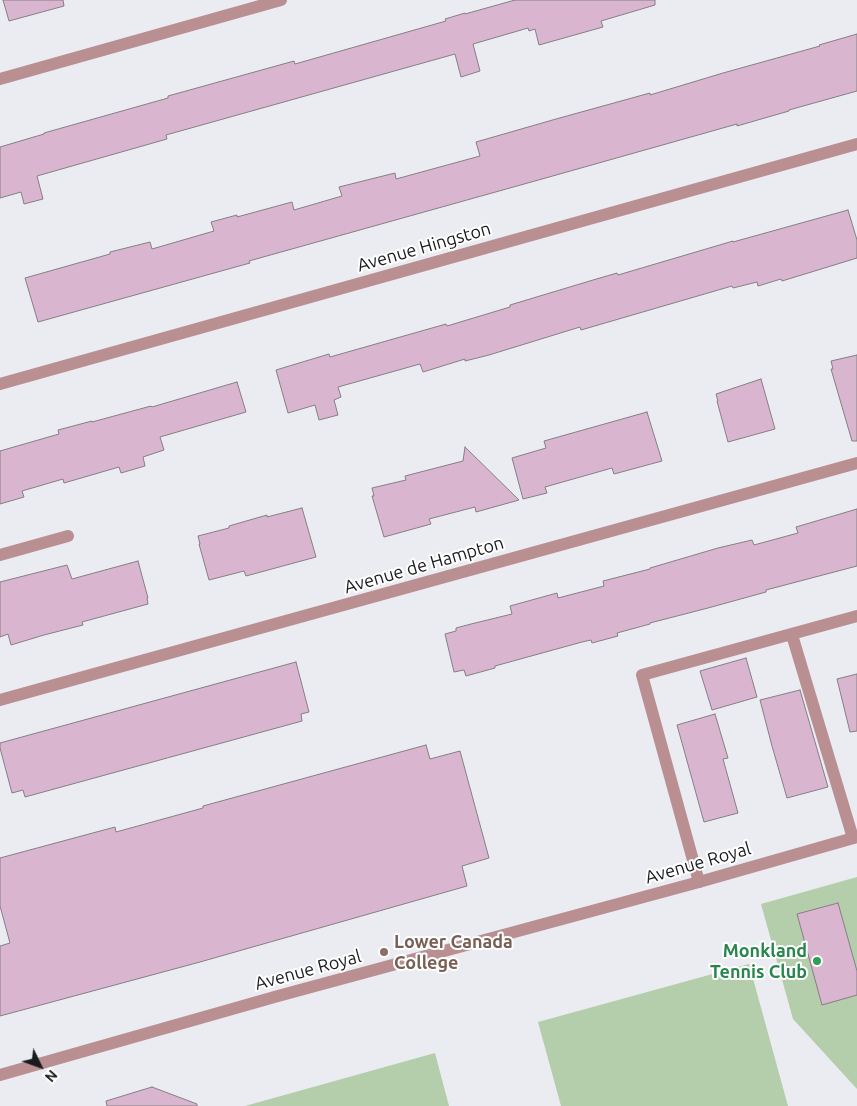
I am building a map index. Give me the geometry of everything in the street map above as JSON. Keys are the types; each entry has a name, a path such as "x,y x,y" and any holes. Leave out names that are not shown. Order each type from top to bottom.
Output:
{"street":[{"path":"0,79 281,0"},
{"name":"Avenue Hingston","path":"0,384 857,144"},
{"name":"Avenue de Hampton","path":"0,700 857,463"},
{"path":"0,555 68,536"},
{"path":"699,882 642,675 857,616"},
{"path":"792,635 855,838"},
{"name":"Avenue Royal","path":"0,1075 855,838"}],"green space":[{"name":"Monkland Tennis Club","path":"857,877 857,1089 793,1019 761,904"},
{"path":"749,964 788,1106 561,1106 538,1022"},
{"path":"435,1053 449,1106 245,1106"}],"building":[{"path":"3,0 63,0 64,6 9,21"},
{"path":"515,0 655,0 655,5 601,21 603,27 539,45 535,29 529,31 528,28 473,44 480,71 461,77 455,54 166,135 167,139 37,176 43,199 24,204 21,192 0,198 0,147 168,98 168,96 294,61 295,64"},
{"path":"857,34 857,91 38,322 25,278 150,242 152,249 214,231 211,222 237,215 237,217 292,202 294,210 342,196 339,187 395,173 396,179 480,156 476,142 650,93 650,95"},
{"path":"848,210 857,240 857,258 782,281 781,279 758,286 757,282 733,288 732,286 581,330 580,327 489,355 465,361 465,359 423,372 420,364 338,387 341,397 334,400 338,415 319,420 315,405 288,413 276,370 329,354 330,357 446,324 447,326 617,273 618,275"},
{"path":"857,355 857,441 852,441 831,369 833,369 831,361"},
{"path":"761,379 775,429 728,442 716,394"},
{"path":"237,382 246,412 160,437 164,450 143,457 145,466 121,473 119,467 64,483 63,479 22,491 24,497 0,504 0,451 59,434 58,430 152,407"},
{"path":"647,412 662,461 614,474 612,468 545,487 547,493 523,499 512,458 546,448 544,441"},
{"path":"465,447 519,500 476,512 475,507 429,519 431,524 384,537 372,496 374,496 372,488 406,480 405,476 463,461"},
{"path":"302,508 316,557 246,576 244,571 209,580 198,536 267,515 267,517"},
{"path":"857,509 857,566 650,623 617,633 618,636 592,643 591,640 582,642 466,676 464,670 454,672 445,634 456,631 456,628 512,614 510,606 557,593 558,598 604,586 603,581 718,548 752,540 754,545 798,533 796,527"},
{"path":"138,561 148,604 82,622 83,625 11,645 8,634 0,637 0,582 67,565 72,579"},
{"path":"746,658 757,697 712,710 700,671"},
{"path":"296,662 309,712 301,714 302,721 25,797 23,790 12,793 0,743"},
{"path":"857,674 857,731 850,732 837,679"},
{"path":"800,690 828,787 787,798 760,700"},
{"path":"715,714 728,758 723,759 738,813 704,822 677,725"},
{"path":"426,745 430,759 460,751 489,858 462,866 467,886 200,962 0,1016 0,946 10,943 0,906 0,858 115,827 116,832 203,808 203,806"},
{"path":"838,903 857,971 857,995 822,1005 797,914"},
{"path":"152,1087 197,1104 197,1106 107,1106 106,1101"}],"place":[{"name":"Lower Canada College","path":"384,952"},
{"name":"Monkland Tennis Club","path":"817,961"}]}
